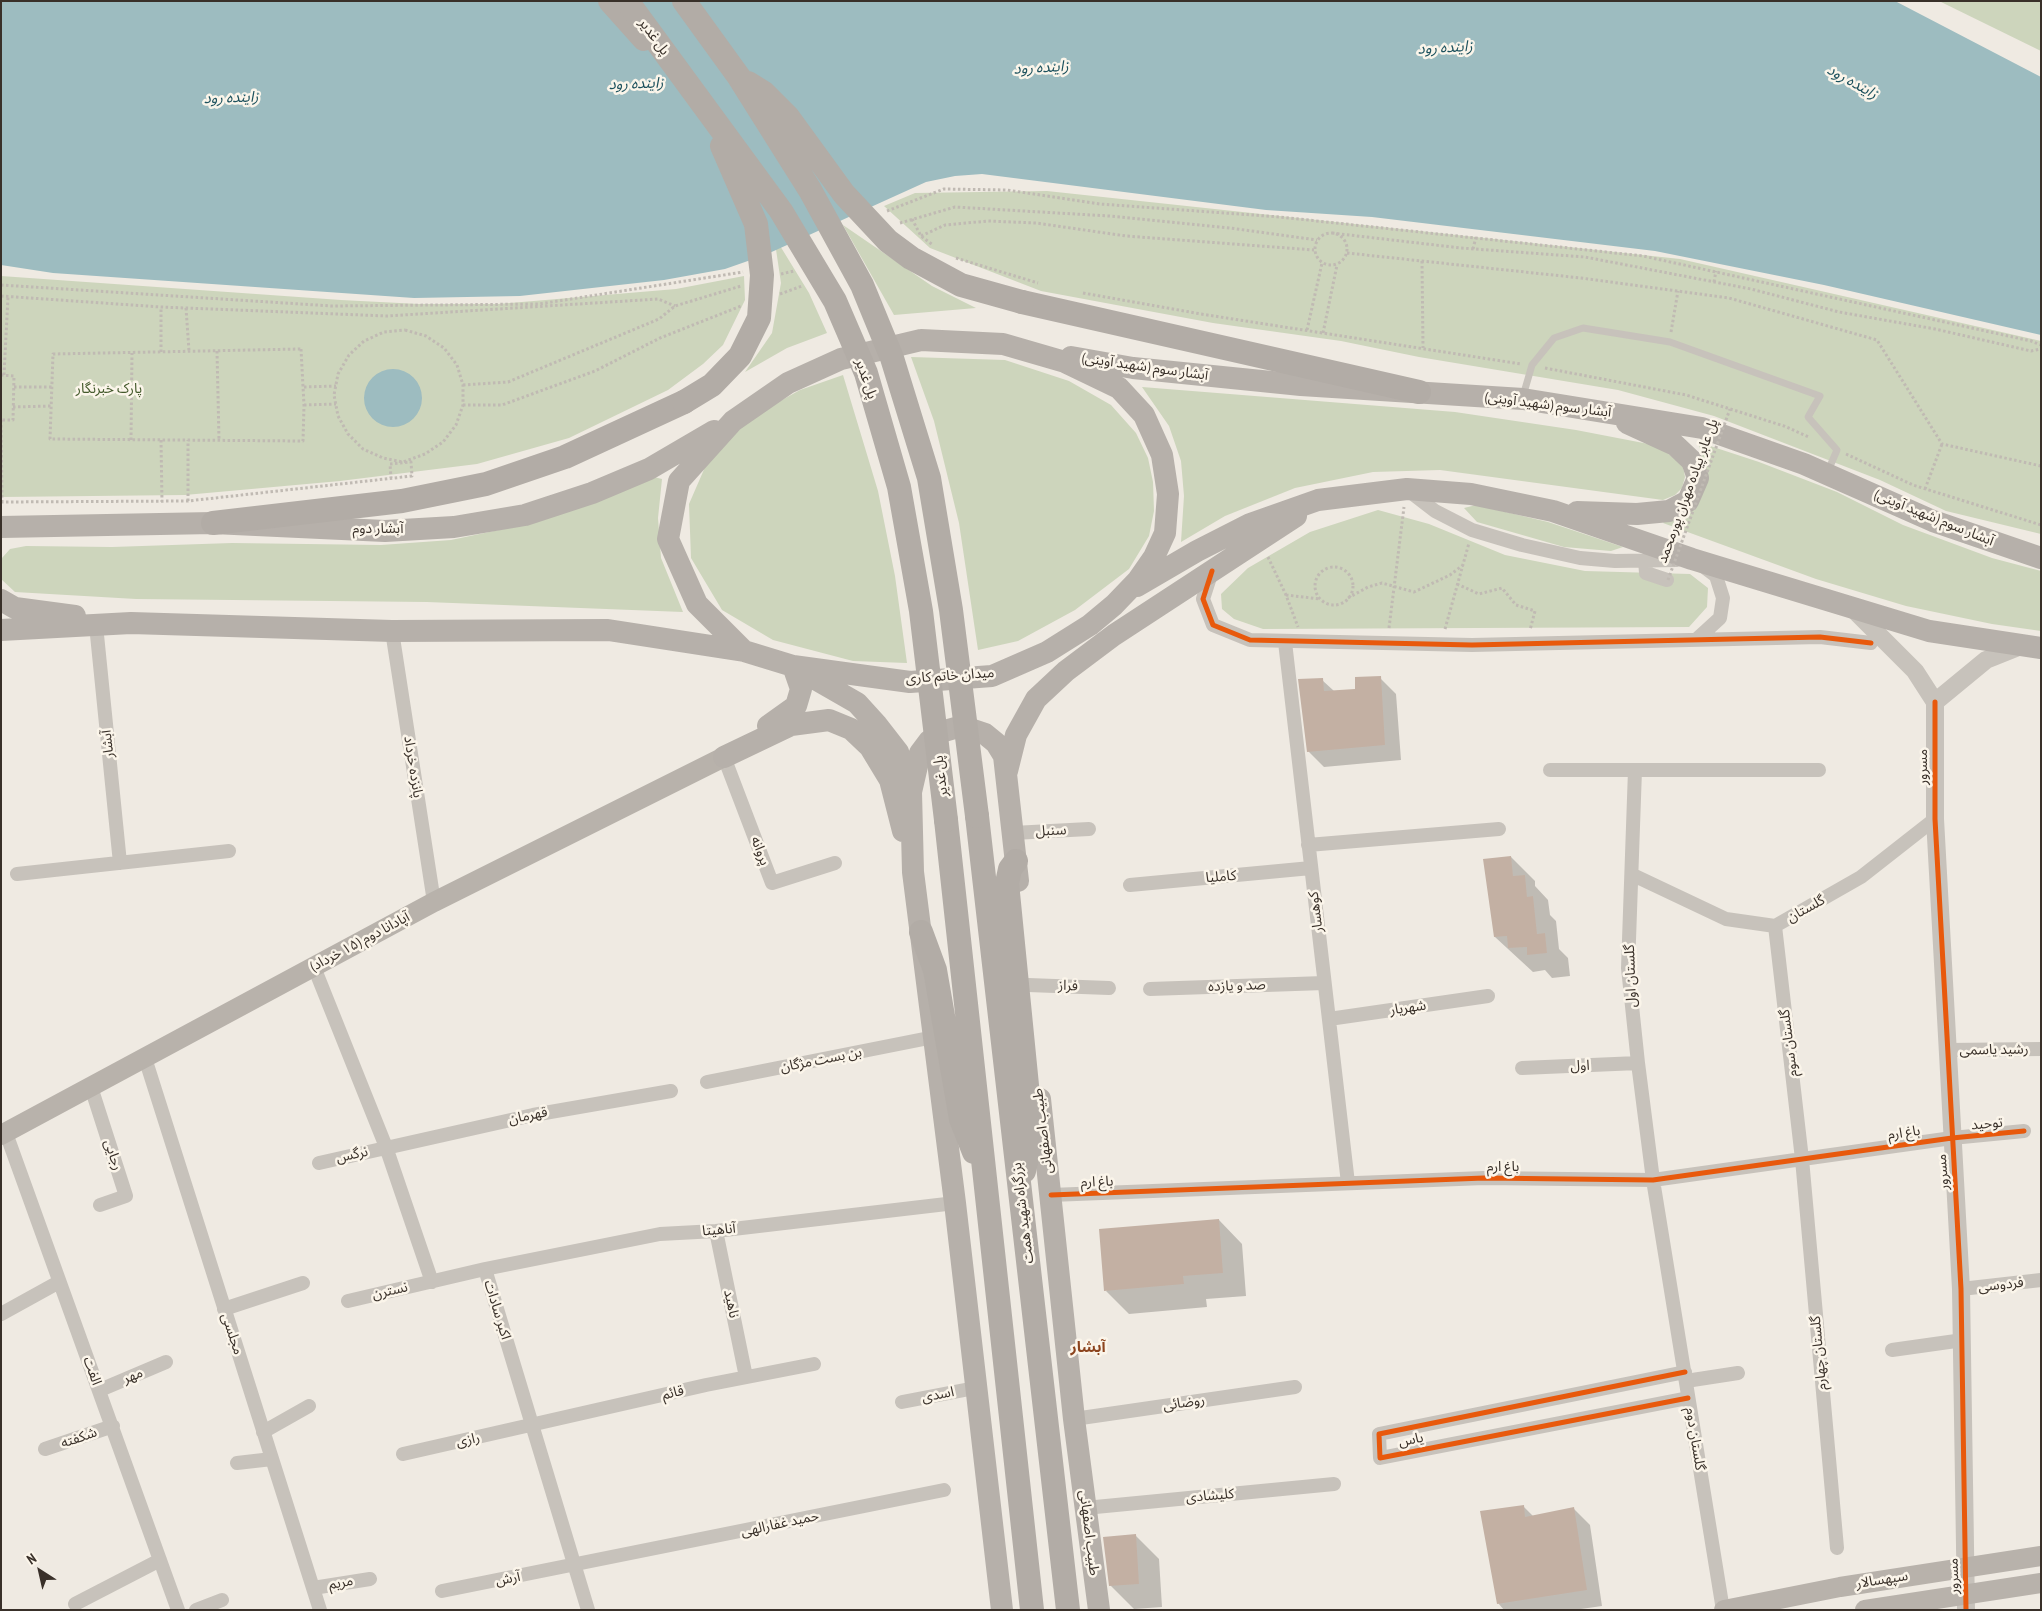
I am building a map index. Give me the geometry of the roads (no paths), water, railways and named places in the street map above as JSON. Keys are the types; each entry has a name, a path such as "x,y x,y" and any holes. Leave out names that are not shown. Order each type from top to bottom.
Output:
{"highway":[{"path":"213,524 402,502 486,484 564,457 684,402 712,386 740,356 759,318 762,276 756,224 704,105 610,1"},
{"name":"پل غدیر","path":"628,1 781,211 835,301 866,373 899,487 921,611 985,1176"},
{"path":"684,1 739,77 764,93 788,117 844,194 888,241 911,258 961,285 1022,302 1419,392"},
{"name":"بزرگراه شهید همت","path":"739,77 815,198 862,285 892,358 929,478 951,610 977,816 1068,1610"},
{"path":"1016,861 1010,869 1007,883 1032,1136 1031,1149 1020,1184"},
{"path":"920,932 935,970 961,1119 985,1176 1032,1610"}],"main road":[{"name":"میدان خاتم کاری","path":"921,340 1003,344 1065,362 1119,388 1144,415 1162,454 1168,494 1165,533 1154,556 1138,580 1090,625 1054,647 992,676 910,682 794,666 744,651 697,604 668,539 678,481 732,421 788,383 841,359 921,340"},
{"name":"آبشار سوم (شهید آوینی)","path":"1003,344 1133,368 1301,385 1522,399 1702,428 1804,464 1933,521 2041,558"},
{"path":"1553,512 1637,514 1670,512 1688,501 1698,478 1692,460 1675,445 1599,410"},
{"name":"آبشار دوم","path":"1,527 31,525 213,524 386,531 454,527 525,515 592,493 649,469 732,421"},
{"path":"1126,592 1197,551 1250,524 1318,500 1407,489 1471,494 1553,512 1692,559 1929,632 2031,647"},
{"path":"1007,771 1016,734 1036,700 1066,671 1114,635 1260,541 1318,500"},
{"path":"1,543 31,525"},
{"path":"1,600 15,608 131,622 392,631 608,630 744,651"},
{"path":"1,630 131,622"},
{"path":"794,666 857,703 898,752 911,792"},
{"path":"724,757 796,706 801,689 794,666"},
{"path":"724,757 791,725 829,720 851,729 870,747 890,780 913,872"},
{"path":"1002,1610 955,1203 934,1038 924,976 913,872 911,792 920,753 929,741 941,732 956,728 970,728 984,734 996,743 1004,756 1007,771"},
{"name":"آپادانا دوم (۱۵ خرداد)","path":"4,1134 434,902 724,757"},
{"name":"طبیب اصفهانی","path":"1007,771 1074,1419 1099,1610"},
{"name":"سپهسالار","path":"1724,1610 1840,1587 2041,1556"},
{"name":"سپهسالار","path":"1865,1610 1966,1602 2041,1583"}],"street":[{"path":"1407,489 1435,511 1472,530 1522,545 1580,558 1692,559 1716,576 1723,598 1720,618 1697,639"},
{"path":"1645,560 1646,573 1668,580"},
{"path":"1212,572 1203,599 1213,625 1250,640 1441,644 1820,637 1871,643"},
{"path":"1854,610 1915,671 1934,702 1986,660 2031,647"},
{"name":"آبشار","path":"96,625 120,863"},
{"name":"پانزده خرداد","path":"392,631 434,902"},
{"name":"کوهسار","path":"1284,642 1348,1183"},
{"name":"مسرور","path":"1934,702 1934,819 1963,1340 1966,1602"},
{"name":"پروانه","path":"724,757 772,883 835,863"},
{"path":"1550,770 1819,770"},
{"name":"گلستان اول","path":"1636,770 1628,968 1653,1180"},
{"name":"گلستان","path":"1633,875 1726,920 1775,926 1861,877 1934,819"},
{"name":"سنبل","path":"1013,833 1089,829"},
{"path":"1308,845 1498,829"},
{"path":"17,874 229,851"},
{"name":"کاملیا","path":"1130,886 1311,868"},
{"name":"گلستان سوم","path":"1775,926 1802,1159"},
{"path":"314,967 386,1148 432,1282"},
{"name":"صد و یازده","path":"1150,989 1324,983"},
{"name":"فراز","path":"1028,985 1109,988"},
{"name":"شهریار","path":"1329,1019 1488,996"},
{"name":"بن بست مژگان","path":"707,1082 934,1038"},
{"name":"رشید یاسمی","path":"1947,1050 2041,1049"},
{"name":"مجلسی","path":"144,1058 320,1610"},
{"name":"اول","path":"1522,1068 1638,1063"},
{"name":"رجایی","path":"91,1087 126,1196 100,1205"},
{"name":"قهرمان","path":"386,1148 533,1115 671,1091"},
{"name":"توحید","path":"1952,1138 2024,1131"},
{"name":"الفت","path":"4,1134 100,1390 178,1610"},
{"name":"باغ ارم","path":"1051,1195 1484,1178 1653,1180 1952,1138"},
{"name":"نرگس","path":"319,1163 386,1148"},
{"name":"گلستان چهارم","path":"1802,1159 1837,1548"},
{"name":"گلستان دوم","path":"1653,1180 1724,1610"},
{"name":"آناهیتا","path":"485,1269 660,1234 716,1231 955,1203"},
{"name":"ناهید","path":"716,1231 746,1377"},
{"name":"اکبر سادات","path":"432,1282 485,1269 588,1610"},
{"name":"فردوسی","path":"1961,1289 2041,1280"},
{"path":"1,1314 59,1282"},
{"name":"نسترن","path":"348,1301 432,1282"},
{"path":"224,1309 303,1283"},
{"path":"1892,1350 1963,1340"},
{"name":"مهر","path":"100,1390 166,1362"},
{"name":"قائم","path":"532,1426 746,1377 814,1364"},
{"path":"1685,1376 1738,1373"},
{"name":"یاس","path":"1685,1376 1379,1434 1380,1458 1688,1398"},
{"name":"روضائی","path":"1074,1419 1295,1387"},
{"name":"اسدی","path":"902,1402 975,1388"},
{"path":"263,1432 309,1406"},
{"name":"شکفته","path":"45,1449 113,1426"},
{"name":"رازی","path":"403,1454 532,1426"},
{"path":"237,1463 272,1459"},
{"name":"کلیشادی","path":"1085,1508 1334,1484"},
{"name":"حمید غفارالهی","path":"574,1566 944,1490"},
{"path":"75,1604 160,1560"},
{"name":"آرش","path":"442,1592 574,1566"},
{"name":"مریم","path":"313,1588 370,1578"},
{"path":"196,1610 222,1600"}],"lane":[{"path":"1522,399 1532,365 1554,338 1583,328 1670,342 1820,396 1808,417 1837,450 1827,474"}],"water":[{"name":"زاینده رود","path":"1895,1 2041,77 2041,335 1824,285 1655,251 1372,217 1266,210 982,174 955,176 926,182 765,255 725,269 664,280 520,296 414,298 53,273 1,265 1,2"},
{"path":"393,369 404,371 417,382 422,398 420,409 409,422 393,427 382,425 369,414 364,398 366,387 377,374"}],"district":[{"name":"آبشار","path":"1088,1348"}],"park label":[{"name":"پارک خبرنگار","path":"109,389"}]}
